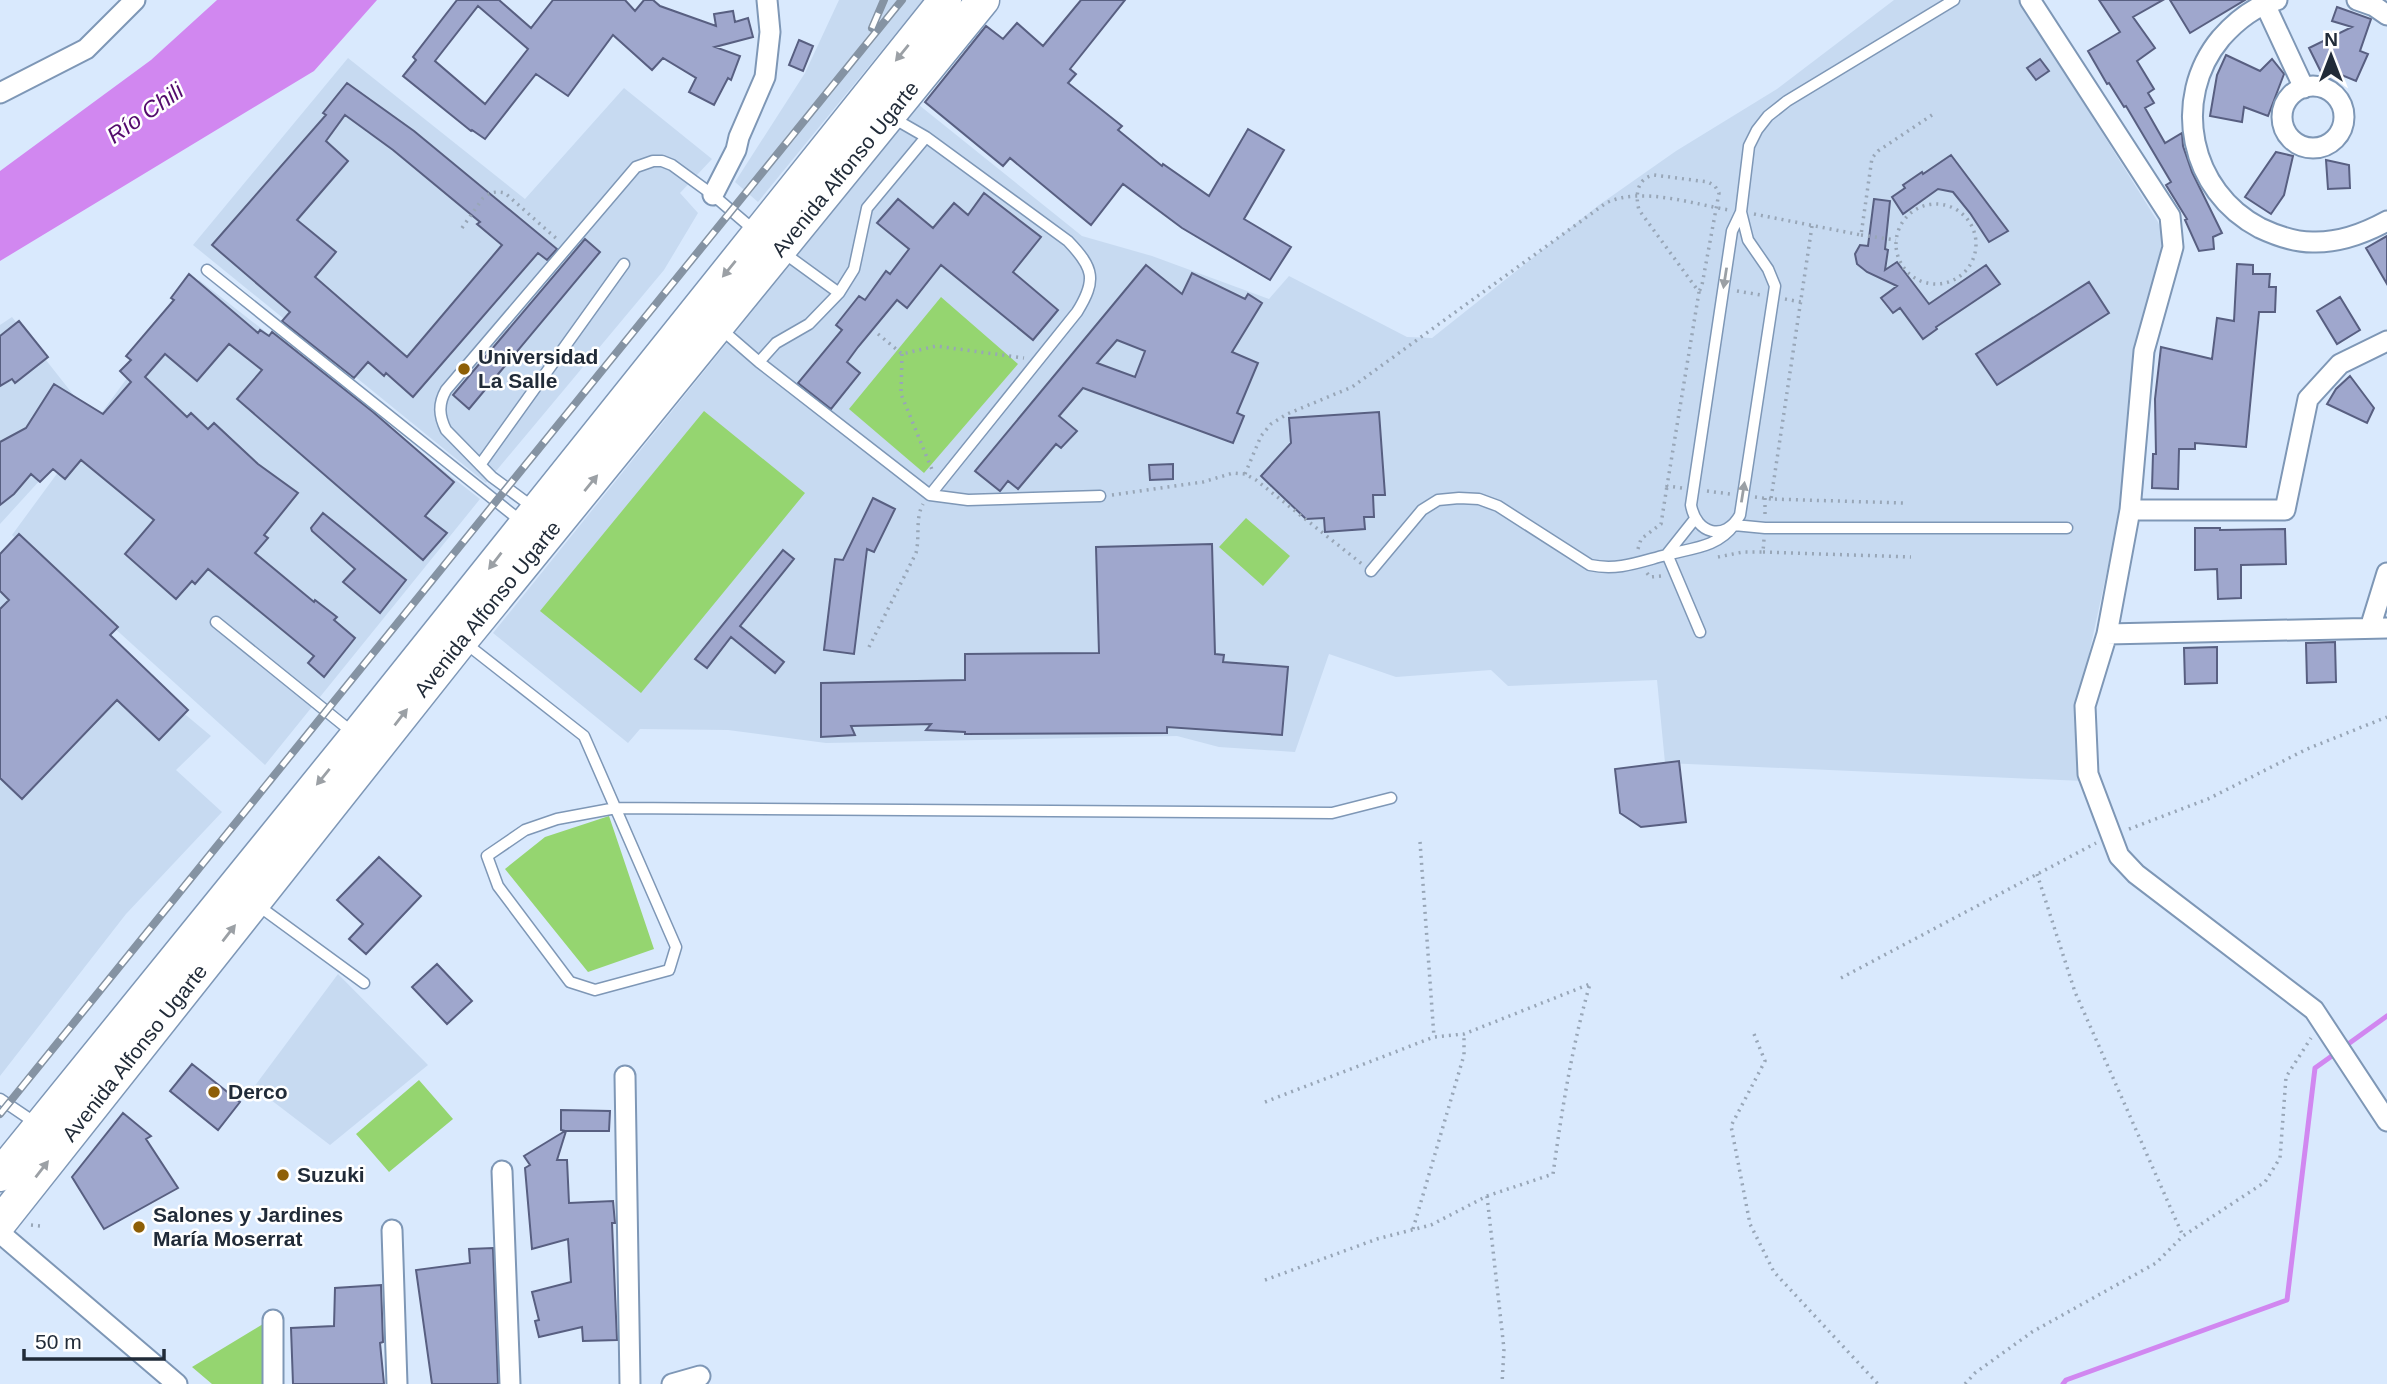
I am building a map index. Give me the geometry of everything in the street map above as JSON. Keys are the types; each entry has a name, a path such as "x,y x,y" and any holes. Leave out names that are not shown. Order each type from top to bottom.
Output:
{"main road":[{"name":"Avenida Alfonso Ugarte","path":"877,107 945,0"},
{"name":"Avenida Alfonso Ugarte","path":"0,1223 52,1134 453,633 877,107 982,0"},
{"name":"Avenida Alfonso Ugarte","path":"0,1175 52,1134"}],"street":[{"path":"0,93 86,49 135,0"},
{"path":"713,195 736,150 765,77 770,32 767,0"},
{"path":"2030,0 2170,216 2173,247 2144,351 2130,510 2107,634 2085,706 2088,774 2119,856 2136,874 2314,1010 2387,1121"},
{"path":"2357,0 2374,6 2387,15"},
{"path":"2304,88 2268,1 2233,24 2209,53 2195,87 2191,124 2199,161 2217,194 2244,219 2277,236 2315,242 2352,238 2387,221"},
{"path":"2130,510 2285,510 2308,400 2340,364 2387,341"},
{"path":"2107,634 2379,628 2387,573"},
{"path":"625,1076 630,1384"},
{"path":"502,1171 510,1384"},
{"path":"392,1230 397,1384"},
{"path":"0,1233 177,1384"},
{"path":"273,1320 273,1384"},
{"path":"672,1384 700,1376"}],"lane":[{"path":"1954,0 1787,101 1768,116 1757,130 1749,146 1741,212 1732,231 1693,489 1693,520 1703,528 1715,532 1734,525 1765,528 2067,528"},
{"path":"877,107 926,137 1068,241 1084,257 1092,277 1088,295 1077,312 930,495"},
{"path":"759,362 776,343 809,324 839,293 854,269 867,208 926,137"},
{"path":"541,524 446,430 441,422 441,398 628,175 643,164 662,162 672,166 839,293"},
{"path":"1371,571 1422,510 1438,500 1479,499 1498,506 1590,565 1600,567 1626,566 1696,549 1726,536 1740,515 1775,286 1748,240 1741,212"},
{"path":"481,465 624,264"},
{"path":"207,271 541,524"},
{"path":"708,318 759,362 930,495 968,500 1100,496"},
{"path":"1667,554 1693,520"},
{"path":"1667,554 1700,632"},
{"path":"216,622 365,743"},
{"path":"453,633 584,736 616,808 676,947 669,970 595,990 570,982 498,886 487,856 525,830 556,819 616,808 1332,813 1391,798"},
{"path":"243,896 363,983"},
{"path":"0,1100 52,1134"}],"path":[{"path":"1861,235 1872,158 1878,150 1932,115"},
{"path":"1699,292 1639,210 1637,195 1641,180 1654,175 1708,182 1715,186 1719,193 1699,292 1667,486 1770,499 1904,503"},
{"path":"461,228 488,194 505,193 568,248"},
{"path":"1245,474 1261,436 1271,424 1287,414 1352,387 1615,198 1637,195 1896,240"},
{"path":"1930,204 1940,204 1960,212 1968,219 1976,238 1976,249 1974,259 1961,276 1942,284 1931,284 1921,282 1904,270 1896,250 1896,240 1898,229 1910,213 1930,204"},
{"path":"1770,499 1812,226"},
{"path":"1702,285 1801,302"},
{"path":"878,334 902,354"},
{"path":"902,354 936,346 1039,360"},
{"path":"902,354 902,397 938,485"},
{"path":"1100,496 1203,482 1233,473 1245,474 1371,571"},
{"path":"869,647 916,553 919,542 919,511 930,495"},
{"path":"1763,552 1911,556"},
{"path":"1842,978 2112,836 2208,799 2307,749 2387,717"},
{"path":"1420,842 1434,1037"},
{"path":"2037,874 2075,992 2183,1236"},
{"path":"1265,1102 1434,1037 1464,1034 1590,984 1564,1096 1553,1174 1487,1196 1431,1224 1377,1238 1265,1280"},
{"path":"1965,1384 1975,1373 2032,1332 2156,1263 2183,1236 2265,1182 2280,1158 2286,1077 2325,1026"},
{"path":"1413,1229 1464,1055 1464,1034"},
{"path":"1754,1034 1765,1061 1731,1126 1750,1224 1773,1272 1878,1384"},
{"path":"1487,1196 1504,1349 1502,1384"}],"shaded area":[{"path":"839,0 923,0 758,202 735,182 805,73"},
{"path":"1894,0 2019,0 2158,222 2162,233 2162,245 2134,351 2118,520 2078,705 2083,781 1665,763 1657,680 1508,686 1491,670 1396,677 1329,654 1295,752 1219,747 1177,736 826,743 728,730 640,729 628,743 493,633 919,105 1082,236 1152,256 1269,299 1289,276 1407,337 1432,338 1599,205 1676,151 1777,89"},
{"name":"Universidad La Salle","path":"348,58 525,199 624,88 712,159 680,193 698,213 664,270 486,483 193,245"},
{"path":"199,280 480,499 265,765 12,535"},
{"path":"12,317 94,421 0,524 0,325"},
{"path":"0,560 211,736 176,770 222,812 126,914 0,1076"},
{"path":"338,974 428,1065 330,1145 254,1087"}],"green space":[{"path":"941,297 1018,364 924,473 849,409"},
{"path":"704,411 805,493 641,693 540,611"},
{"path":"1246,518 1290,556 1263,586 1219,547"},
{"path":"609,816 654,949 588,972 505,869 545,837"},
{"path":"419,1080 453,1119 389,1172 356,1134"},
{"path":"263,1324 264,1384 212,1384 192,1367"}],"water":[{"name":"Río Chili","path":"217,0 377,0 314,71 0,261 0,171 151,60"}],"building":[{"path":"457,0 499,0 531,28 553,0 625,0 635,11 644,0 653,0 660,6 716,26 714,14 733,11 735,22 748,18 753,37 715,47 740,56 731,80 728,78 714,105 689,92 696,78 663,58 652,70 613,35 568,96 536,74 485,139 471,131 403,76 416,60 413,57","holes":["478,6 528,49 485,104 435,61"]},
{"path":"1081,0 1125,0 1070,69 1076,74 1068,83 1122,126 1118,130 1162,166 1163,164 1209,196 1248,129 1284,150 1244,219 1291,247 1270,280 1182,228 1123,184 1091,225 1010,158 1003,166 925,102 986,26 1003,39 1017,23 1043,46"},
{"path":"2099,0 2163,0 2133,17 2155,48 2137,61 2154,89 2148,93 2154,103 2145,108 2165,143 2182,133 2183,146 2192,172 2222,233 2213,237 2214,249 2199,251 2185,220 2187,219 2166,185 2171,182 2126,106 2124,107 2109,83 2107,84 2088,51 2120,32"},
{"path":"2170,0 2245,0 2190,33"},
{"path":"2337,7 2371,19 2360,51 2368,54 2356,81 2332,71 2323,76 2309,48 2352,27 2332,21"},
{"path":"799,40 813,46 803,71 789,65"},
{"path":"2226,55 2260,71 2272,59 2284,74 2268,116 2244,107 2242,122 2210,116 2217,75"},
{"path":"2040,59 2049,71 2036,80 2027,68"},
{"path":"347,83 414,131 557,249 547,260 538,253 413,397 386,373 384,376 368,362 354,378 282,321 290,312 212,245 326,115 323,113","holes":["345,115 393,150 480,222 477,224 502,245 407,357 315,277 336,252 297,220 348,161 326,141"]},
{"path":"2276,152 2293,156 2284,195 2271,214 2245,197"},
{"path":"1951,155 2008,231 1989,242 1953,192 1938,189 1903,214 1892,197 1905,188 1903,185"},
{"path":"2326,160 2349,165 2350,188 2328,189"},
{"path":"984,193 1041,237 1013,272 1058,310 1033,340 941,265 907,308 897,300 858,347 847,362 860,373 831,409 798,383 842,330 836,325 859,296 865,300 886,271 890,274 909,249 877,223 898,199 933,228 954,203 968,215"},
{"path":"1874,199 1890,201 1885,270 1897,262 1929,304 1986,265 2000,284 1936,327 1937,329 1923,339 1900,308 1893,313 1881,298 1897,286 1867,272 1857,264 1855,254 1860,245 1868,246"},
{"path":"2387,236 2387,284 2366,248"},
{"path":"585,239 600,252 469,409 453,395"},
{"path":"2237,264 2253,265 2253,274 2270,274 2269,287 2276,287 2275,312 2259,312 2246,447 2195,443 2195,449 2179,449 2178,489 2152,488 2153,454 2156,454 2155,399 2161,347 2212,359 2217,318 2234,321"},
{"path":"1146,265 1182,294 1192,273 1245,299 1248,294 1262,303 1232,352 1258,363 1237,413 1244,416 1233,443 1083,388 1059,416 1077,431 1061,448 1056,444 1018,489 1008,481 1000,491 975,471","holes":["1117,340 1145,351 1135,377 1097,363"]},
{"path":"189,274 258,333 260,330 269,336 272,332 373,412 454,482 425,516 447,533 423,560 237,399 262,370 229,344 197,381 165,354 145,377 187,417 191,413 208,429 214,423 258,464 298,493 264,535 268,538 255,553 314,602 315,600 337,617 334,620 355,638 324,677 308,663 314,656 208,569 195,584 192,581 176,599 125,554 154,520 81,460 65,479 53,469 40,482 31,474 14,494 0,505 0,442 26,428 54,384 103,414 131,382 120,371 131,360 126,356 174,300 171,298"},
{"path":"2089,282 2109,313 1997,385 1976,354"},
{"path":"2340,297 2360,330 2337,344 2317,311"},
{"path":"19,321 48,357 15,383 12,379 0,386 0,336"},
{"path":"2350,376 2374,408 2367,423 2327,404 2336,389"},
{"path":"1379,412 1385,495 1373,495 1374,517 1364,517 1365,529 1325,532 1324,518 1306,519 1261,476 1291,443 1289,418"},
{"path":"1173,464 1173,479 1150,480 1149,465"},
{"path":"873,498 895,509 874,552 867,549 854,654 824,650 835,559 843,560"},
{"path":"323,513 406,580 380,613 343,582 355,569 312,531 311,528"},
{"path":"2195,528 2285,529 2286,564 2241,565 2241,598 2218,599 2217,569 2195,570"},
{"path":"19,534 118,627 110,635 188,710 159,740 117,700 22,799 0,778 0,609 9,600 0,591 0,554"},
{"path":"1212,544 1215,654 1224,655 1223,662 1288,667 1282,735 1167,727 1167,733 965,734 926,730 931,724 851,726 855,735 821,737 821,683 965,680 965,654 1099,653 1096,547"},
{"path":"783,550 794,559 740,626 784,662 775,673 731,637 707,668 695,659"},
{"path":"2335,642 2336,682 2307,683 2306,643"},
{"path":"2217,647 2217,683 2185,684 2184,648"},
{"path":"1679,761 1686,822 1641,827 1620,813 1615,769"},
{"path":"379,857 421,896 366,954 349,939 363,924 337,900"},
{"path":"437,964 472,1001 447,1024 412,987"},
{"path":"192,1064 240,1102 218,1130 170,1091"},
{"path":"561,1110 610,1111 609,1131 566,1131 557,1160 567,1160 569,1203 613,1201 617,1340 583,1341 582,1327 539,1337 535,1321 539,1320 532,1292 571,1282 568,1239 532,1249 525,1168 530,1165 524,1156 565,1131 561,1130"},
{"path":"123,1113 151,1136 146,1139 178,1188 104,1229 72,1177"},
{"path":"493,1248 498,1384 432,1384 416,1270 470,1263 469,1249"},
{"path":"381,1285 383,1342 380,1343 384,1384 293,1384 291,1328 334,1326 335,1288"}],"waterway":[{"path":"2344,1047 2387,1016"},
{"path":"2063,1384 2066,1380 2287,1300 2315,1068 2336,1053"}],"railway":[{"path":"872,28 884,0"},
{"path":"0,1114 902,0"}],"place":[{"name":"Universidad La Salle","path":"464,369"},
{"name":"Derco","path":"214,1092"},
{"name":"Suzuki","path":"283,1175"},
{"name":"Salones y Jardines María Moserrat","path":"139,1227"}]}
